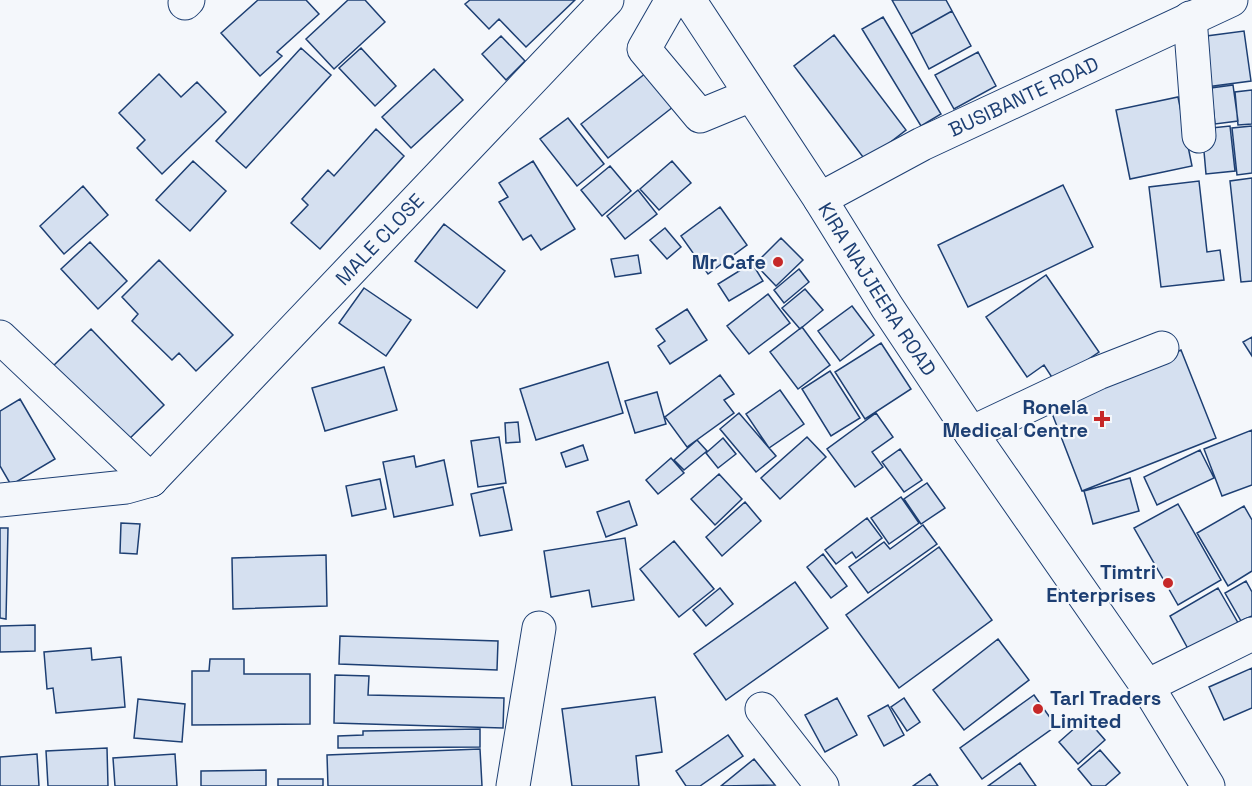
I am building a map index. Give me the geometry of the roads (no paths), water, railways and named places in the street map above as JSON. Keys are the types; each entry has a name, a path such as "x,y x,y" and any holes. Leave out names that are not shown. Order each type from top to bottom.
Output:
{"street":[{"name":"MALE CLOSE","path":"151,480 607,0"},
{"path":"672,0 644,49 700,116 751,95"},
{"name":"KIRA NAJJEERA ROAD","path":"689,0 971,434 1148,686 1208,786"},
{"name":"BUSIBANTE ROAD","path":"820,199 922,144 1231,0"},
{"path":"1190,18 1199,136"},
{"path":"0,338 151,480"},
{"path":"971,434 1098,374 1162,348"},
{"path":"0,500 126,487 151,480"},
{"path":"513,786 539,628"},
{"path":"1148,686 1252,634"},
{"path":"762,709 822,786"}],"place":[{"name":"Mr Cafe","path":"778,262"},
{"name":"Ronela Medical Centre","path":"1102,419"},
{"name":"Timtri Enterprises","path":"1168,583"},
{"name":"Tarl Traders Limited","path":"1038,709"}]}
